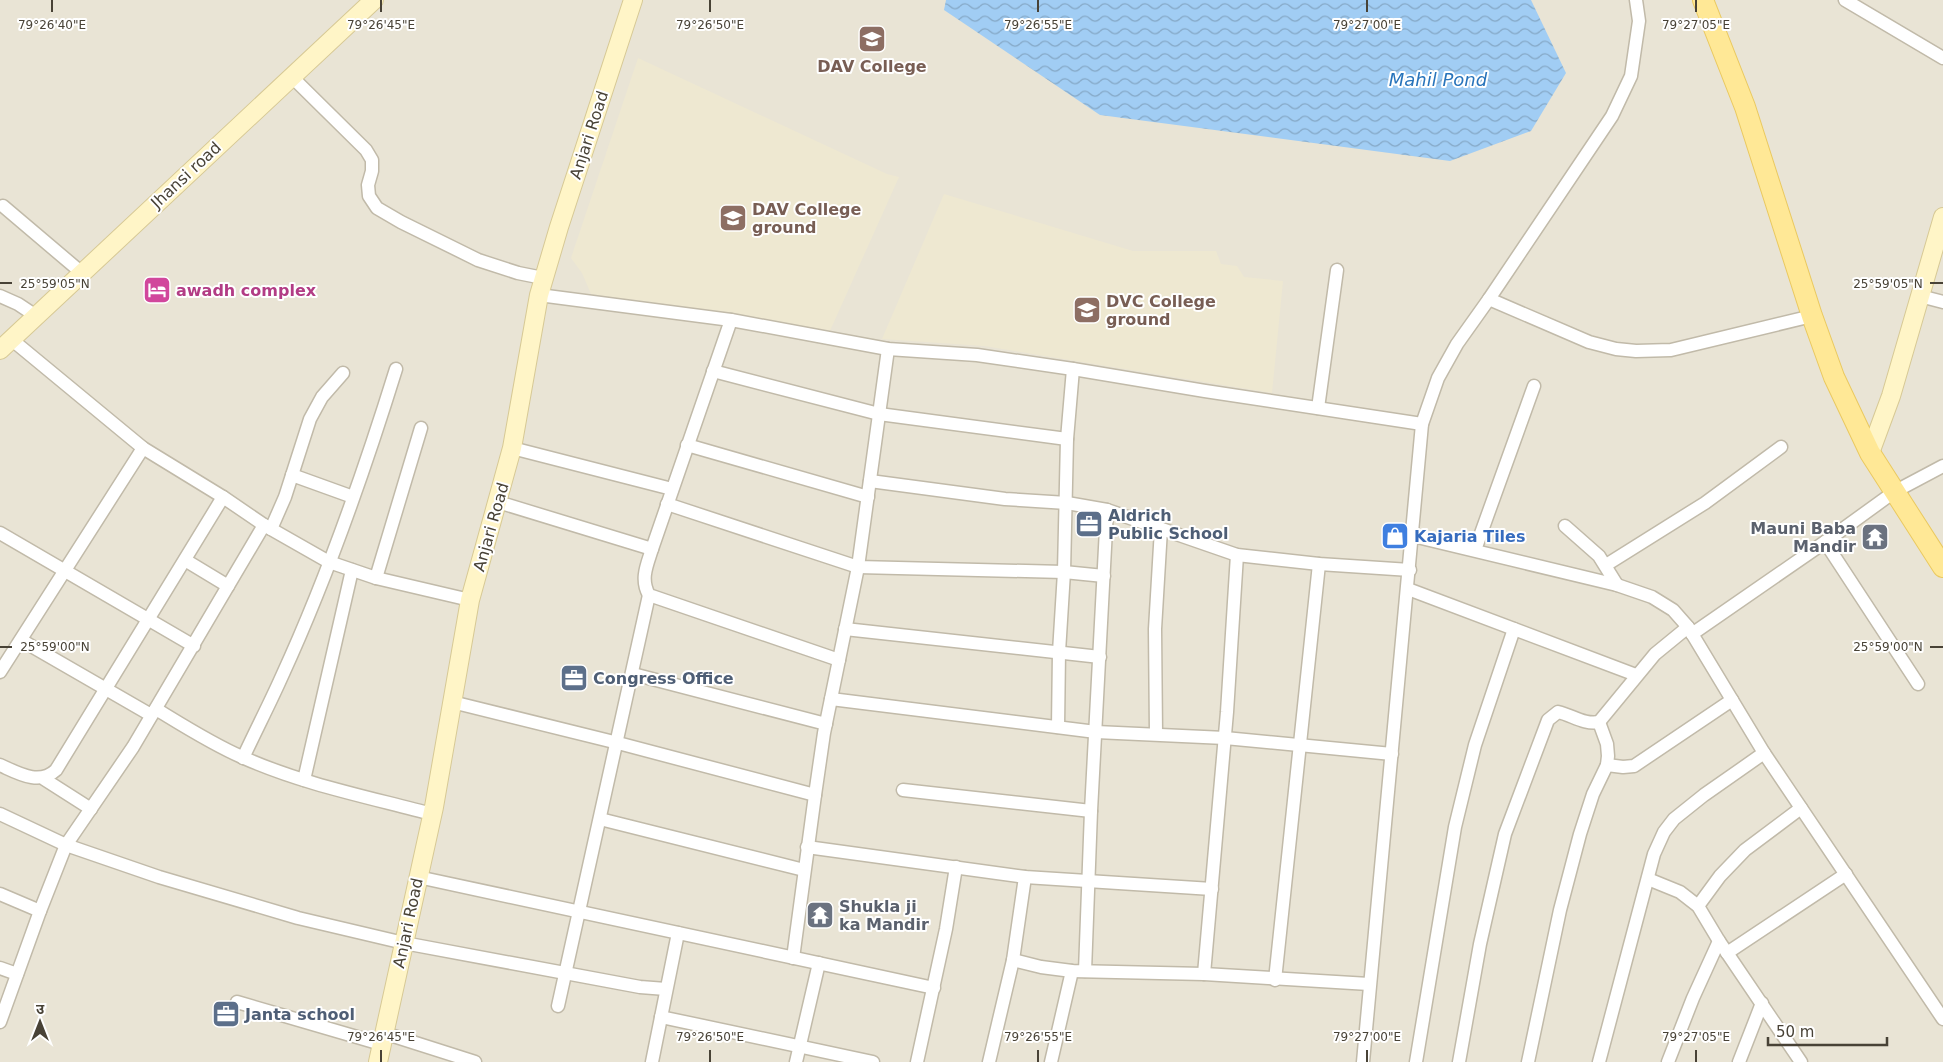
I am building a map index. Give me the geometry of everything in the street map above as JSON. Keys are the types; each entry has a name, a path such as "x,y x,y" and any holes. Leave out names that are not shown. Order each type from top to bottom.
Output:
{"main road":[{"path":"1703,0 1745,106 1812,316 1834,377 1870,453 1943,567"}],"street":[{"name":"Jhansi road","path":"6,345 374,0"},
{"name":"Anjari Road","path":"378,1062 432,814 470,600 512,448 541,286 633,0"},
{"path":"1363,1062 1422,424 1438,378 1456,344 1489,299 1612,116 1631,76 1639,21 1636,0"},
{"path":"1845,0 1943,58"},
{"path":"291,76 366,150 372,160 372,171 368,185 369,196 377,208 478,260 518,272 541,286 888,350 977,355 1422,424"},
{"path":"3,206 82,272"},
{"path":"1870,453 1890,396 1943,217"},
{"path":"1318,408 1336,270"},
{"path":"0,296 18,304 36,316"},
{"path":"1920,296 1943,302"},
{"path":"1489,299 1589,342 1616,349 1636,351 1671,350 1812,316"},
{"path":"558,1006 578,911 618,743 649,595 644,586 644,576 731,320"},
{"path":"6,345 142,448 223,497 267,527 330,562 376,578 470,600"},
{"path":"793,958 814,795 826,724 858,567 888,350"},
{"path":"243,758 283,674 330,562 375,438 396,369"},
{"path":"1058,727 1058,652 1067,503 1067,439 1073,369"},
{"path":"713,372 879,414 1067,439"},
{"path":"1,1014 66,845 133,747 228,586 267,527 292,475 310,419 322,397 343,373"},
{"path":"1475,550 1534,386"},
{"path":"376,578 421,428"},
{"path":"688,445 868,497"},
{"path":"1606,566 1704,503 1781,447"},
{"path":"0,672 142,448"},
{"path":"512,448 672,489"},
{"path":"1459,1062 1480,944 1504,834 1548,720 1558,712 1569,714 1584,722 1599,722 1655,654 1825,542 1894,492 1943,466"},
{"path":"292,475 353,497"},
{"path":"870,482 1005,499 1067,503 1107,510 1237,555 1319,564 1410,570"},
{"path":"44,779 56,770 223,497"},
{"path":"498,502 652,549"},
{"path":"667,504 858,567 1064,572 1104,576"},
{"path":"1086,971 1091,810 1107,510"},
{"path":"1565,526 1599,556 1617,585"},
{"path":"1156,734 1155,629 1161,529"},
{"path":"0,533 194,646"},
{"path":"1413,536 1617,585 1652,597 1673,610 1690,630 1764,753 1943,1019"},
{"path":"1825,542 1918,684"},
{"path":"1204,974 1225,738 1237,555"},
{"path":"185,560 228,586"},
{"path":"1275,980 1319,564"},
{"path":"304,780 352,570"},
{"path":"1408,589 1636,676"},
{"path":"649,595 839,660"},
{"path":"845,629 1100,657"},
{"path":"1416,1062 1455,827 1474,745 1514,629"},
{"path":"21,640 150,715 156,709"},
{"path":"633,674 826,724"},
{"path":"831,699 1096,732 1225,738 1392,754"},
{"path":"1607,765 1634,766 1732,700"},
{"path":"452,702 618,743 814,795"},
{"path":"156,709 243,758 304,780 432,814"},
{"path":"1528,1062 1560,910 1580,834 1593,794 1607,765 1607,744 1599,722"},
{"path":"1599,1062 1654,854 1664,832 1674,819 1704,795 1764,753"},
{"path":"0,765 32,778 44,779 91,809"},
{"path":"903,790 1091,810"},
{"path":"1698,906 1720,876 1744,850 1801,808"},
{"path":"0,814 66,845 159,877 298,918 404,943 640,987 666,989"},
{"path":"600,819 804,870"},
{"path":"807,847 1025,877 1212,888"},
{"path":"917,1062 946,929 956,867"},
{"path":"1728,953 1846,874"},
{"path":"418,876 934,988"},
{"path":"989,1062 1013,960 1025,877"},
{"path":"1648,879 1680,892 1698,906 1719,941 1801,1062"},
{"path":"0,894 40,910"},
{"path":"652,1062 678,933"},
{"path":"1668,1062 1693,998 1719,941"},
{"path":"1013,960 1041,967 1072,971 1204,974 1275,980 1370,984"},
{"path":"796,1062 819,964"},
{"path":"0,968 17,974"},
{"path":"1052,1062 1072,971"},
{"path":"237,1002 475,1062"},
{"path":"1739,1062 1762,1004"},
{"path":"661,1017 873,1062"}],"shaded area":[{"path":"0,0 1943,0 1943,1062 0,1062"},
{"name":"DAV College ground","path":"638,58 887,174 899,177 829,333 591,294 582,273 571,258"},
{"name":"DVC College ground","path":"944,194 1133,251 1216,251 1221,264 1237,266 1244,277 1283,281 1272,393 984,346 882,339"}],"water":[{"name":"Mahil Pond","path":"946,0 1531,0 1566,73 1531,131 1450,161 1100,115 944,10"}],"place":[{"name":"DAV College","path":"872,39"},
{"name":"DAV College ground","path":"733,218"},
{"name":"awadh complex","path":"157,290"},
{"name":"DVC College ground","path":"1087,310"},
{"name":"Aldrich Public School","path":"1089,524"},
{"name":"Kajaria Tiles","path":"1395,536"},
{"name":"Mauni Baba Mandir","path":"1875,537"},
{"name":"Congress Office","path":"574,678"},
{"name":"Shukla ji ka Mandir","path":"820,915"},
{"name":"Janta school","path":"226,1014"}]}
